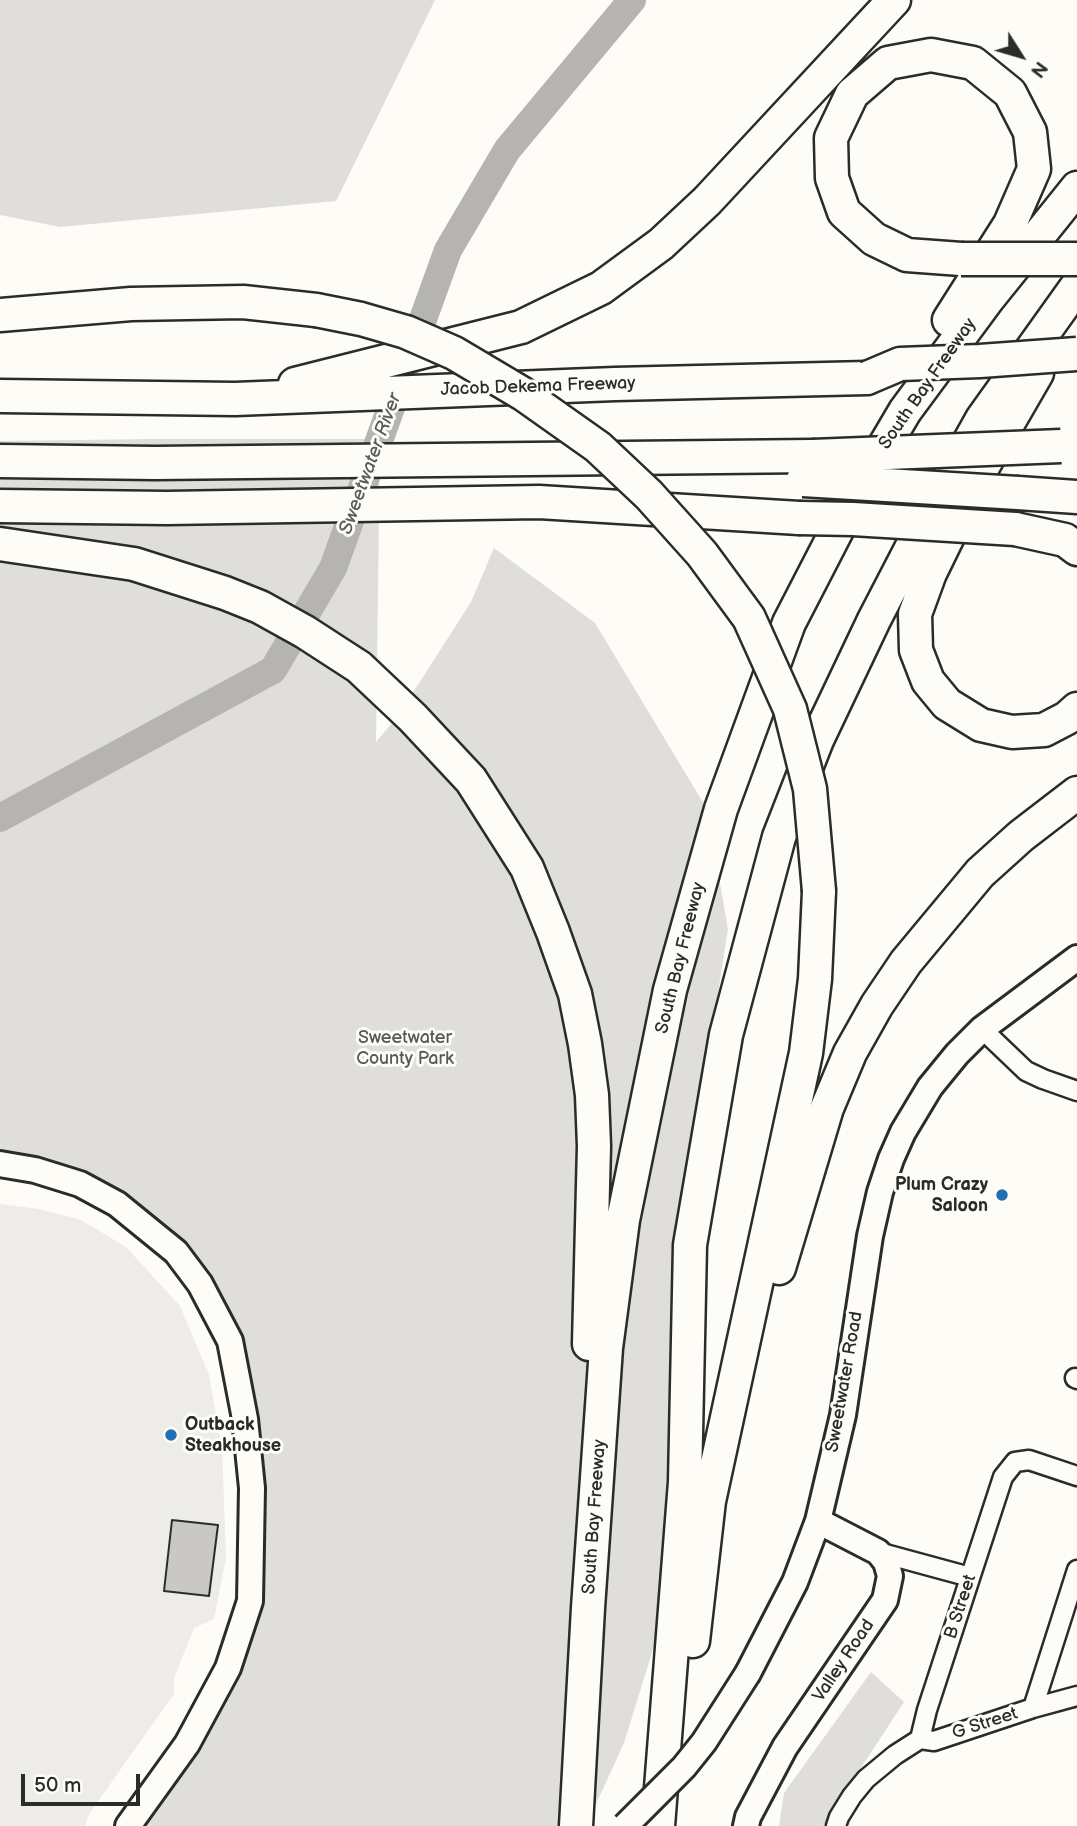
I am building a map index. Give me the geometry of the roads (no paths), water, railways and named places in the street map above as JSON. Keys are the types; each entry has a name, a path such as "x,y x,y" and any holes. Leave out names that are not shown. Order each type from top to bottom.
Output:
{"highway":[{"path":"235,399 521,327 601,288 660,244 707,201 894,0"},
{"path":"852,501 891,410 1010,224 1034,169 1030,132 1010,93 973,63 931,55 888,63 852,94 831,138 832,178 844,212 874,239 907,255 961,259 1077,259"},
{"name":"South Bay Freeway","path":"576,1826 606,1349 623,1220 670,990 721,809 789,624 852,501 905,411 987,300 1077,188"},
{"path":"658,1826 685,1482 690,1245 726,1035 779,837 817,740 874,620 931,510 982,419 1077,286"},
{"path":"0,315 131,304 243,302 301,307 361,319 406,332 454,354 555,415 597,447 649,495 702,554 749,618 790,709 810,789 819,891 815,979 806,1053 709,1501 671,1826"},
{"path":"1043,332 1042,364 978,475 930,573 915,614 916,650 928,681 947,704 981,725 1012,732 1044,730 1067,718 1077,709"},
{"path":"867,378 900,364 1077,354"},
{"name":"Jacob Dekema Freeway","path":"0,396 235,399 615,384 1077,376"},
{"path":"808,468 1069,446"},
{"path":"0,461 155,463 684,458 808,468 1017,493 1077,496"},
{"path":"0,506 167,508 539,502 1015,529 1065,540 1077,549"},
{"path":"0,544 134,564 225,593 260,607 305,632 359,667 413,718 471,780 527,868 575,994 592,1095 594,1146 589,1337 588,1608"},
{"path":"733,1391 760,1330 827,1108 850,1054 877,1005 906,962 980,873 1021,836 1077,793"}],"main road":[{"name":"Sweetwater Road","path":"625,1826 684,1767 704,1742 748,1673 795,1583 818,1521 843,1415 870,1236 880,1192 903,1132 930,1087 982,1029 1077,958"},
{"path":"0,1164 35,1170 80,1184 117,1204 176,1252 200,1283 229,1341 242,1406 252,1488 250,1601 228,1668 187,1744 128,1826"},
{"path":"818,1521 878,1552"},
{"name":"Valley Road","path":"746,1826 748,1817 785,1747 886,1600 890,1576 886,1562 878,1552"}],"street":[{"path":"982,1029 1026,1071 1077,1091"},
{"name":"B Street","path":"920,1739 1003,1476 1015,1462 1029,1460 1077,1476"},
{"path":"878,1552 970,1577"},
{"path":"1033,1708 1077,1570"},
{"name":"G Street","path":"836,1826 852,1796 866,1779 920,1739 934,1741 1077,1696"}],"waterway":[{"name":"Sweetwater River","path":"0,818 273,670 333,568 448,250 507,150 632,0"}],"place":[{"name":"Plum Crazy Saloon","path":"1002,1195"},
{"name":"Outback Steakhouse","path":"171,1435"}],"park label":[{"name":"Sweetwater County Park","path":"405,1048"}]}
